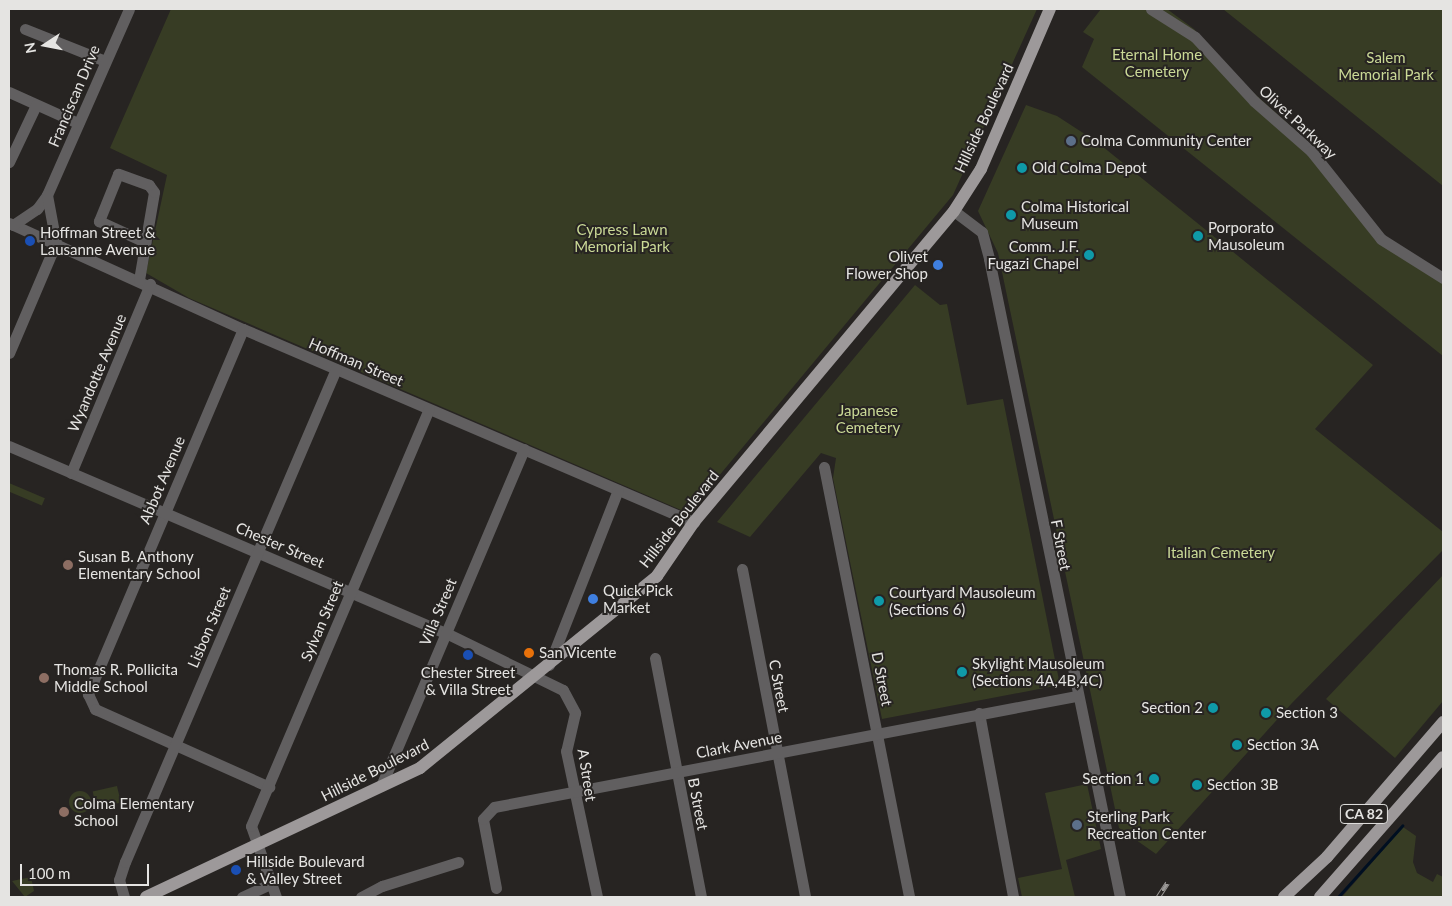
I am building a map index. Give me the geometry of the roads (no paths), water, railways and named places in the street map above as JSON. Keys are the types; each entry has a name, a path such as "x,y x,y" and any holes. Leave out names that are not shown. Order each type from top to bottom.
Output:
{"main road":[{"name":"Hillside Boulevard","path":"146,897 382,786 441,755 657,576 694,522 954,211 981,169 1050,9"},
{"name":"CA 82","path":"1284,897 1327,857 1442,726"},
{"name":"CA 82","path":"1320,897 1443,757"}],"street":[{"name":"Franciscan Drive","path":"11,224 37,209 47,195 129,9"},
{"name":"Olivet Parkway","path":"1151,9 1195,37 1254,102 1317,157 1381,239 1443,278"},
{"path":"26,29 105,61"},
{"path":"9,92 78,123"},
{"path":"9,162 36,105"},
{"name":"Wyandotte Avenue","path":"71,472 144,282 145,242 153,189 118,174 99,221 145,242"},
{"path":"9,353 56,244 47,195"},
{"name":"F Street","path":"954,211 982,232 989,259 1076,696 1120,897"},
{"name":"Hoffman Street","path":"11,224 144,282 243,330 694,522"},
{"name":"Abbot Avenue","path":"174,745 95,709 89,699 106,646 243,330"},
{"name":"Lisbon Street","path":"124,897 120,880 125,862 336,369"},
{"name":"Sylvan Street","path":"276,897 255,846 251,826 428,409"},
{"name":"Chester Street","path":"9,446 538,674"},
{"name":"Villa Street","path":"382,786 524,450"},
{"name":"D Street","path":"824,467 909,897"},
{"path":"549,665 618,490"},
{"name":"C Street","path":"742,569 805,897"},
{"name":"B Street","path":"655,658 701,897"},
{"name":"A Street","path":"538,674 563,690 573,704 576,721 566,751 597,897"},
{"name":"Clark Avenue","path":"496,888 483,819 486,811 979,713 1076,696"},
{"path":"979,713 1013,897"},
{"path":"174,745 269,787"},
{"path":"361,897 382,886 458,862"},
{"path":"242,897 270,884"}],"waterway":[{"path":"1338,897 1402,826"}],"railway":[{"path":"1158,897 1167,883"}],"place":[{"name":"Colma Community Center","path":"1071,141"},
{"name":"Old Colma Depot","path":"1022,168"},
{"name":"Colma Historical Museum","path":"1011,215"},
{"name":"Porporato Mausoleum","path":"1198,236"},
{"name":"Hoffman Street & Lausanne Avenue","path":"30,241"},
{"name":"Comm. J.F. Fugazi Chapel","path":"1089,255"},
{"name":"Olivet Flower Shop","path":"938,265"},
{"name":"Susan B. Anthony Elementary School","path":"68,565"},
{"name":"Quick Pick Market","path":"593,599"},
{"name":"Courtyard Mausoleum (Sections 6)","path":"879,601"},
{"name":"San Vicente","path":"529,653"},
{"name":"Chester Street & Villa Street","path":"468,655"},
{"name":"Skylight Mausoleum (Sections 4A,4B,4C)","path":"962,672"},
{"name":"Thomas R. Pollicita Middle School","path":"44,678"},
{"name":"Section 2","path":"1213,708"},
{"name":"Section 3","path":"1266,713"},
{"name":"Section 3A","path":"1237,745"},
{"name":"Section 1","path":"1154,779"},
{"name":"Section 3B","path":"1197,785"},
{"name":"Colma Elementary School","path":"64,812"},
{"name":"Sterling Park Recreation Center","path":"1077,825"},
{"name":"Hillside Boulevard & Valley Street","path":"236,870"}],"park label":[{"name":"Eternal Home Cemetery","path":"1157,62"},
{"name":"Salem Memorial Park","path":"1386,66"},
{"name":"Cypress Lawn Memorial Park","path":"622,238"},
{"name":"Japanese Cemetery","path":"868,418"},
{"name":"Italian Cemetery","path":"1221,553"}]}
